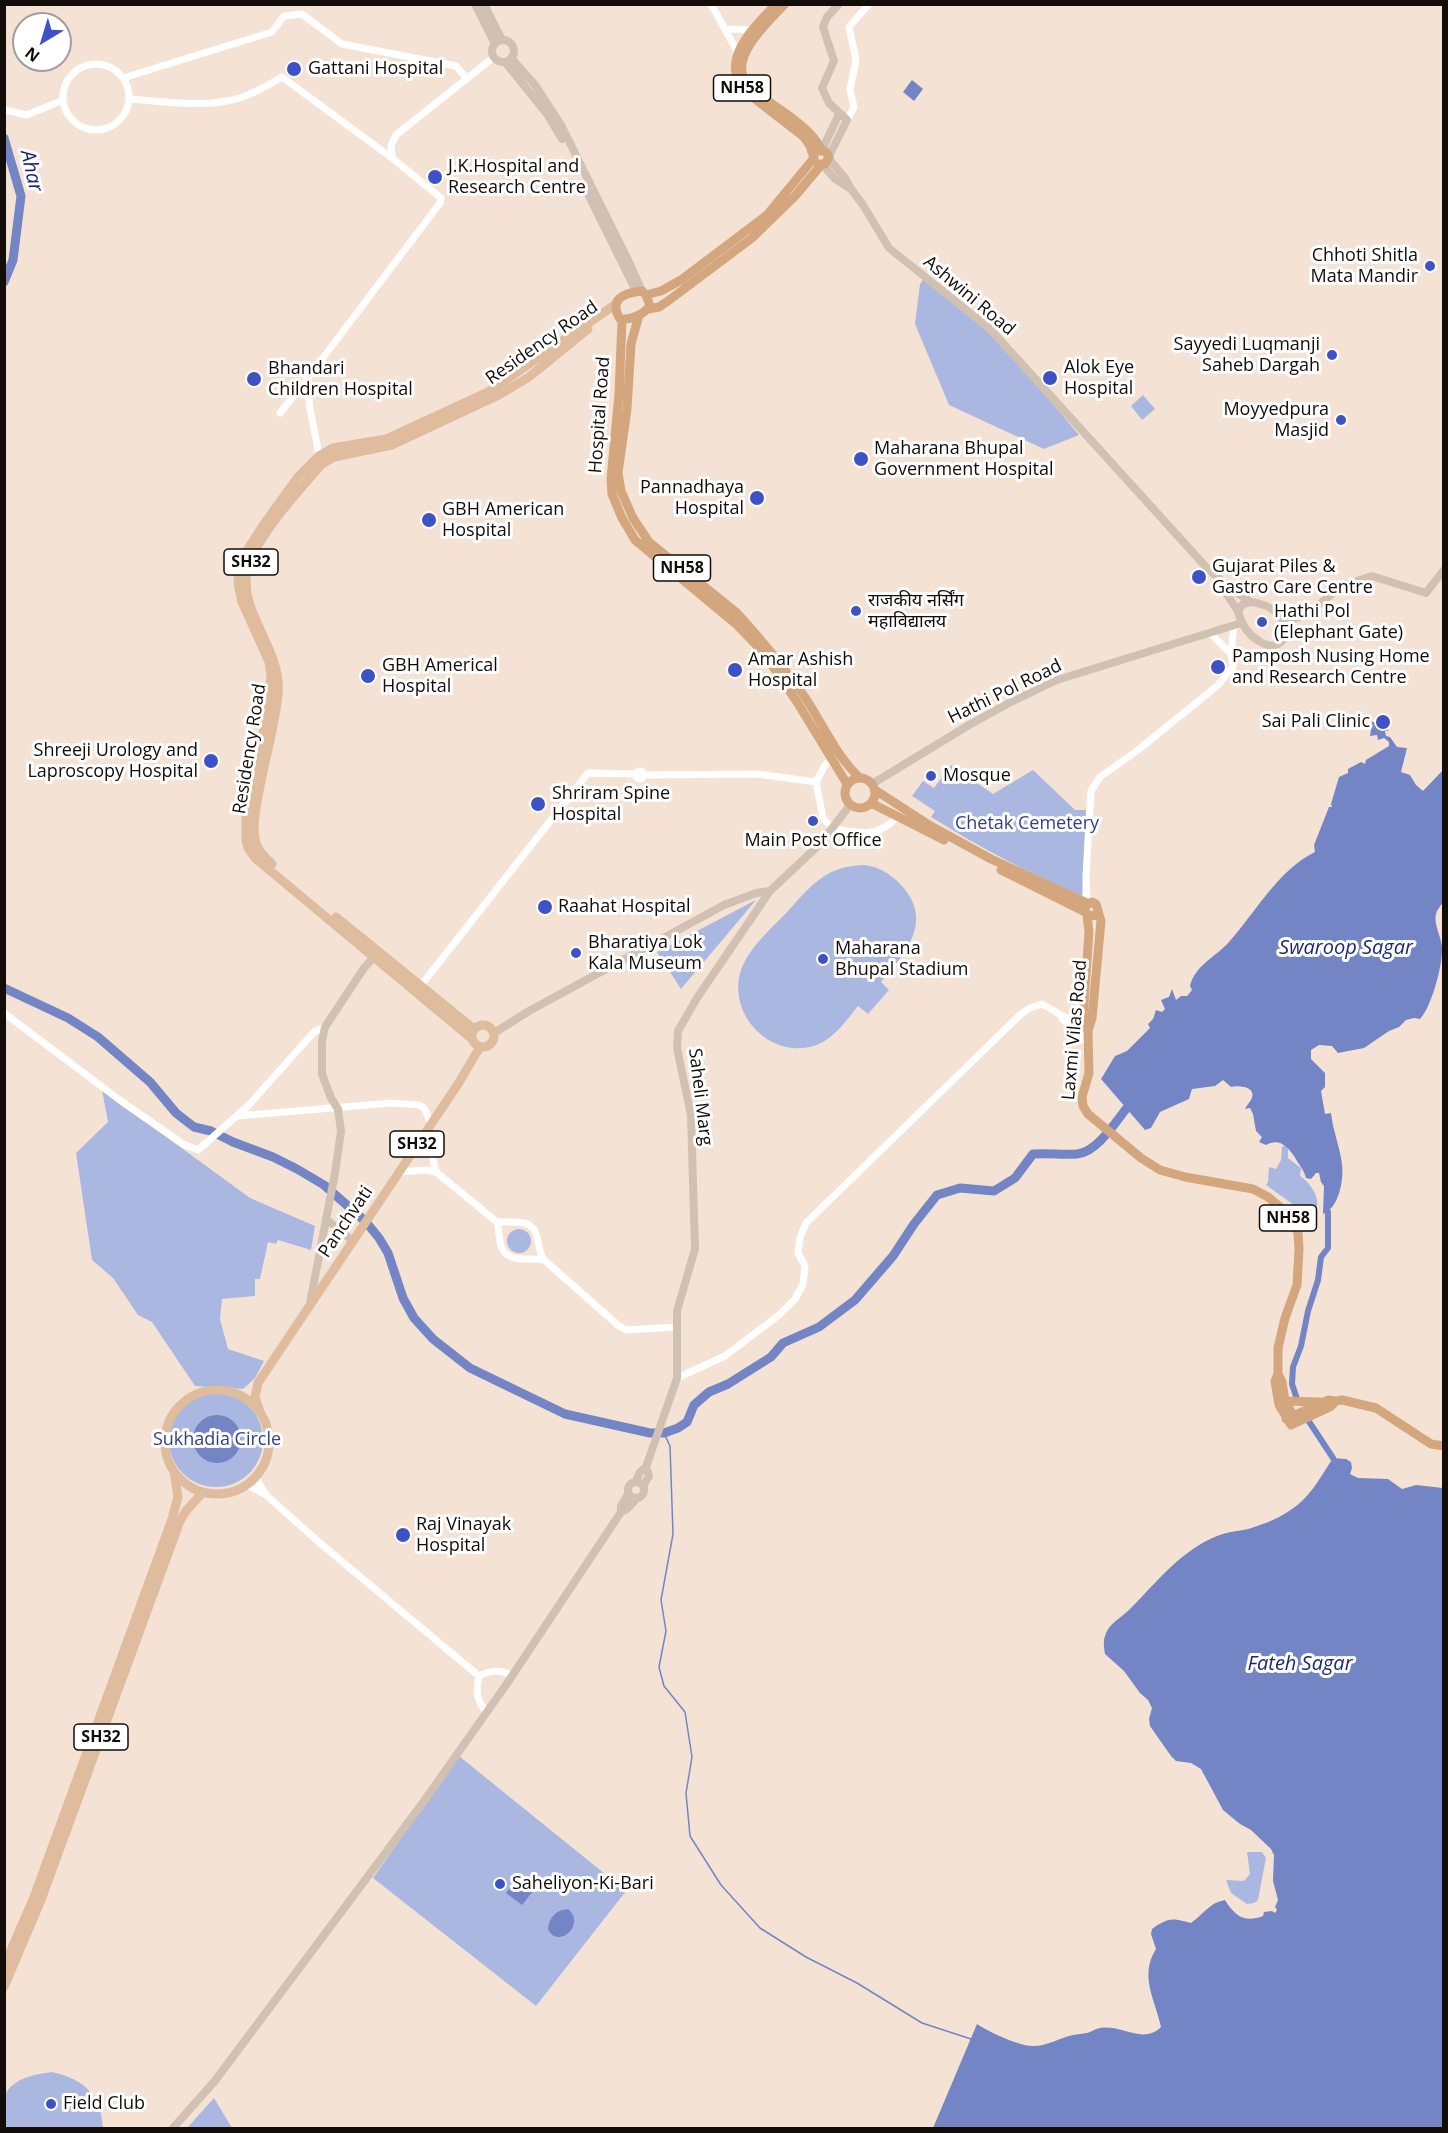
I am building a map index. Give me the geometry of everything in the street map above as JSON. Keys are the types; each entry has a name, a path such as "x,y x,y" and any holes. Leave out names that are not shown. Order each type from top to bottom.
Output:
{"highway":[{"name":"NH58","path":"776,4 753,30 738,53 734,70 741,86 804,137 822,157"},
{"name":"NH58","path":"785,4 748,47 742,62 742,75 751,86 810,133 822,157"},
{"path":"822,157 795,196 752,238 668,301 639,315 622,320 616,308 627,292 661,291 681,280 767,215 822,157"},
{"path":"641,292 650,306 648,309"},
{"name":"NH58","path":"639,315 631,344 627,409 618,473 621,491 633,518 649,542 750,626 802,694 840,756 860,778 865,778 874,787 928,825 1086,910 1089,932 1083,1017 1088,1031"},
{"name":"Hospital Road","path":"622,320 620,385 611,479 612,494 622,518 635,540 736,624 763,652 847,784"},
{"path":"847,784 853,779 860,778"},
{"name":"NH58","path":"847,784 845,795 850,805"},
{"path":"850,805 861,808 871,803 875,797 874,787"},
{"path":"871,803 1086,910"},
{"name":"Laxmi Vilas Road","path":"1086,910 1093,916 1098,912 1101,921 1092,1018 1088,1031 1089,1073 1082,1097 1083,1106 1088,1114 1141,1158 1160,1170 1253,1190 1268,1197 1280,1207 1298,1232 1297,1285 1285,1318 1278,1348 1278,1374 1275,1382 1276,1395 1294,1419"},
{"name":"Laxmi Vilas Road","path":"1278,1374 1294,1419"},
{"path":"1294,1419 1328,1400 1349,1401 1376,1408 1431,1444 1443,1446"},
{"path":"1288,1402 1311,1408 1330,1407 1336,1401"}],"main road":[{"path":"475,4 498,42 512,45 514,52 508,60 501,62 494,57 492,51 498,42"},
{"path":"484,4 498,42"},
{"path":"822,157 847,120 826,99 822,88 834,61 823,33 823,24 839,4"},
{"path":"508,60 561,137 641,292"},
{"path":"822,157 839,114"},
{"name":"Ashwini Road","path":"822,157 841,171 890,248 990,329 1207,568 1251,602"},
{"name":"Residency Road","path":"376,955 262,855 256,845 253,832 276,710 279,682 273,657 255,617 247,591 246,574 262,538 320,460 392,445 461,409 499,395 529,376 616,308"},
{"path":"1207,568 1239,611"},
{"path":"1285,622 1306,614 1342,586 1372,576 1426,593 1443,570"},
{"path":"1251,602 1262,603 1271,608 1285,622 1286,630 1283,639 1279,644 1264,645 1235,625 1239,611 1243,604 1251,602"},
{"name":"Hathi Pol Road","path":"874,787 941,740 1057,680 1235,625"},
{"name":"Saheli Marg","path":"640,1484 640,1472 646,1467 654,1447 677,1378 678,1311 695,1249 691,1115 677,1048 678,1031 697,998 770,891 820,844 850,805"},
{"path":"494,1033 529,1011 724,905 756,893 770,891"},
{"path":"309,1307 341,1131 338,1109 322,1074 321,1057 325,1028 364,968 376,955"},
{"name":"SH32","path":"376,955 473,1034 480,1047 491,1044 494,1033 490,1027 483,1024 473,1034"},
{"name":"Panchvati","path":"258,1383 461,1080 480,1047"},
{"path":"327,1217 353,1240"},
{"path":"174,1471 187,1483 203,1492 231,1492 256,1478 267,1455 269,1442 267,1428 255,1397 258,1383"},
{"name":"SH32","path":"4,1966 34,1897 172,1519 178,1497 174,1471 166,1454 168,1424 174,1412 192,1396 216,1390 246,1390 258,1383"},
{"path":"229,1391 246,1399 260,1412"},
{"path":"173,2128 214,2082 419,1808 513,1675 621,1512 643,1494 640,1484 628,1486 628,1494 621,1506 621,1512"},
{"name":"SH32","path":"4,1987 41,1900 180,1521 186,1510 203,1492"},
{"path":"628,1494 637,1498"}],"street":[{"path":"711,4 738,53"},
{"path":"847,120 854,107 850,90 856,60 849,27 869,4"},
{"path":"123,78 272,32 284,16 302,14 342,44 456,66 467,79"},
{"path":"725,29 753,30"},
{"path":"392,158 391,146 396,135 494,57"},
{"path":"98,64 112,68 123,78 129,99 121,119 112,126 96,130 85,128 75,122 65,108 64,89 70,77 78,69 98,64"},
{"path":"129,99 200,104 229,101 282,77 392,158 441,198 433,216 280,413"},
{"path":"4,110 27,115 63,100"},
{"path":"307,379 320,460"},
{"path":"1086,910 1091,791 1100,777 1138,750 1217,686 1233,667 1231,654 1235,625"},
{"path":"1209,632 1231,654"},
{"path":"831,760 825,765 816,782 824,818 832,828 858,834 873,833 888,825 898,816"},
{"path":"418,989 588,773 758,774 816,782"},
{"path":"677,1378 720,1356 725,1356 779,1315 795,1299 803,1284 804,1266 798,1253 800,1238 806,1223 1021,1014 1042,1004 1068,1019 1073,1017 1077,1013 1086,983"},
{"path":"1036,1005 1049,1010 1072,1026 1090,1047"},
{"path":"4,1013 121,1101 183,1144 195,1149 201,1148 222,1130 314,1032 325,1028"},
{"path":"236,1116 338,1109 372,1104 419,1105 424,1108 429,1126 436,1172"},
{"path":"400,1172 425,1170 436,1172 497,1222 528,1224 536,1233 539,1251 544,1260 626,1330 676,1327"},
{"path":"497,1222 501,1245 508,1255 519,1259 544,1260"},
{"path":"256,1478 266,1495"},
{"path":"247,1485 266,1495 329,1551 479,1676"},
{"path":"479,1676 490,1670 513,1675"},
{"path":"479,1676 476,1691 479,1704 486,1711"}],"green space":[{"path":"925,277 997,337 1079,435 1044,449 949,405 915,324 920,284"},
{"path":"1143,395 1155,409 1142,420 1131,406"},
{"name":"Chetak Cemetery","path":"951,765 993,794 1033,770 1075,810 1086,810 1082,896 1005,860 931,817 935,811 912,796 923,781 934,788"},
{"name":"Maharana Bhupal Stadium","path":"864,865 880,869 896,880 910,897 915,910 916,923 913,936 899,960 881,982 889,990 868,1014 858,1006 835,1033 819,1044 802,1048 785,1047 770,1041 757,1031 747,1018 740,1003 738,987 745,961 762,938 821,878 840,869"},
{"path":"756,900 681,989 657,952"},
{"path":"102,1090 250,1198 315,1226 311,1250 278,1240 276,1244 268,1242 260,1279 255,1279 255,1296 222,1299 220,1319 228,1349 264,1361 255,1378 243,1389 195,1386 152,1322 138,1315 113,1278 92,1260 76,1153 108,1122"},
{"path":"1288,1146 1288,1158 1301,1168 1300,1176 1315,1194 1317,1207 1314,1212 1307,1215 1297,1215 1294,1205 1266,1185 1269,1167 1276,1169 1281,1160 1282,1147"},
{"path":"519,1229 528,1232 531,1241 528,1250 519,1253 510,1250 507,1241 510,1232"},
{"name":"Sukhadia Circle","path":"216,1393 234,1396 249,1407 260,1422 263,1440 260,1458 249,1473 234,1484 216,1487 198,1484 183,1473 172,1458 169,1440 172,1422 183,1407 198,1396"},
{"name":"Saheliyon-Ki-Bari","path":"459,1756 626,1891 536,2006 373,1878"},
{"path":"1247,1852 1262,1852 1266,1858 1258,1900 1247,1904 1231,1893 1226,1880 1244,1881 1250,1874"},
{"name":"Field Club","path":"52,2072 73,2079 89,2090 99,2106 103,2128 5,2128 4,2099 11,2087 24,2079"},
{"path":"214,2098 232,2128 187,2128"}],"water":[{"path":"912,80 923,89 914,101 903,92"},
{"name":"Swaroop Sagar","path":"1372,722 1376,722 1381,729 1390,730 1385,731 1386,736 1390,737 1397,747 1407,748 1401,772 1410,775 1423,791 1443,770 1444,901 1435,918 1442,946 1442,958 1432,997 1420,1019 1406,1020 1399,1027 1364,1048 1338,1053 1332,1046 1319,1045 1311,1050 1311,1059 1325,1073 1325,1087 1321,1091 1325,1114 1331,1113 1342,1164 1342,1178 1337,1200 1323,1214 1324,1186 1319,1173 1311,1179 1306,1178 1294,1156 1285,1146 1275,1142 1266,1145 1259,1142 1262,1137 1256,1131 1253,1114 1250,1108 1245,1109 1252,1096 1252,1092 1247,1088 1231,1087 1223,1080 1215,1086 1192,1089 1189,1099 1160,1112 1151,1128 1145,1130 1101,1079 1115,1056 1127,1051 1150,1028 1148,1024 1153,1019 1156,1010 1162,1012 1165,1009 1161,1000 1169,997 1172,989 1176,1000 1181,996 1187,996 1192,990 1190,986 1196,972 1229,942 1279,880 1290,869 1315,852 1314,845 1329,807 1332,807 1339,777 1361,762 1365,764 1366,760 1389,746 1389,742 1384,738 1378,740 1377,735 1370,736"},
{"path":"212,1415 222,1415 237,1425 241,1439 240,1448 231,1459 222,1463 212,1463 197,1453 193,1444 193,1434 203,1419"},
{"name":"Fateh Sagar","path":"1333,1458 1346,1459 1351,1462 1350,1474 1358,1478 1388,1479 1402,1489 1416,1485 1443,1488 1443,2128 933,2128 977,2024 1004,2038 1033,2046 1044,2045 1100,2028 1140,2034 1154,2032 1161,2027 1149,1978 1151,1959 1156,1949 1151,1934 1152,1929 1171,1920 1191,1923 1211,1906 1225,1900 1236,1914 1250,1919 1263,1916 1264,1912 1275,1913 1277,1910 1275,1907 1278,1900 1273,1881 1274,1855 1271,1849 1251,1830 1223,1810 1201,1769 1191,1763 1176,1761 1171,1756 1150,1726 1152,1708 1148,1700 1124,1671 1105,1654 1104,1640 1112,1624 1180,1559 1217,1536 1248,1529 1286,1513 1308,1495"},
{"path":"518,1877 534,1890 522,1905 506,1893"},
{"path":"568,1909 573,1915 574,1922 569,1933 558,1937 552,1935 548,1929 552,1918 560,1911"}],"waterway":[{"name":"Ahar","path":"4,138 21,196 13,260 4,282"},
{"path":"4,988 68,1018 98,1037 150,1082 176,1113 194,1127 211,1131 273,1157 324,1185 366,1222 379,1238 388,1253 403,1298 414,1318 433,1339 470,1368 565,1414 650,1433 664,1433 678,1428 687,1422 694,1405 709,1392 728,1384 771,1357 783,1343 819,1327 855,1300 893,1256 937,1195 960,1188 994,1191 1015,1178 1033,1154 1077,1154 1091,1149 1126,1109"},
{"path":"1298,1402 1292,1384 1293,1367 1301,1346 1308,1311 1318,1280 1321,1257 1328,1248 1328,1212"},
{"path":"1306,1417 1333,1458"},
{"path":"664,1433 670,1446 673,1534 661,1600 666,1631 659,1667 664,1686 685,1712 692,1757 686,1793 690,1836 721,1885 760,1928 922,2023 971,2039"}],"place":[{"name":"Gattani Hospital","path":"294,69"},
{"name":"J.K.Hospital and Research Centre","path":"435,177"},
{"name":"Chhoti Shitla Mata Mandir","path":"1430,266"},
{"name":"Sayyedi Luqmanji Saheb Dargah","path":"1332,355"},
{"name":"Alok Eye Hospital","path":"1050,378"},
{"name":"Bhandari Children Hospital","path":"254,379"},
{"name":"Moyyedpura Masjid","path":"1341,420"},
{"name":"Maharana Bhupal Government Hospital","path":"861,459"},
{"name":"Pannadhaya Hospital","path":"757,498"},
{"name":"GBH American Hospital","path":"429,520"},
{"name":"Gujarat Piles & Gastro Care Centre","path":"1199,577"},
{"name":"राजकीय नर्सिंग महाविद्यालय","path":"856,611"},
{"name":"Hathi Pol (Elephant Gate)","path":"1262,622"},
{"name":"Pamposh Nusing Home and Research Centre","path":"1218,667"},
{"name":"Amar Ashish Hospital","path":"735,670"},
{"name":"GBH Americal Hospital","path":"368,676"},
{"name":"Sai Pali Clinic","path":"1383,722"},
{"name":"Shreeji Urology and Laproscopy Hospital","path":"211,761"},
{"name":"Mosque","path":"931,776"},
{"name":"Shriram Spine Hospital","path":"538,804"},
{"name":"Main Post Office","path":"813,821"},
{"name":"Raahat Hospital","path":"545,907"},
{"name":"Bharatiya Lok Kala Museum","path":"576,953"},
{"name":"Maharana Bhupal Stadium","path":"823,959"},
{"name":"Raj Vinayak Hospital","path":"403,1535"},
{"name":"Saheliyon-Ki-Bari","path":"500,1884"},
{"name":"Field Club","path":"51,2104"}]}
